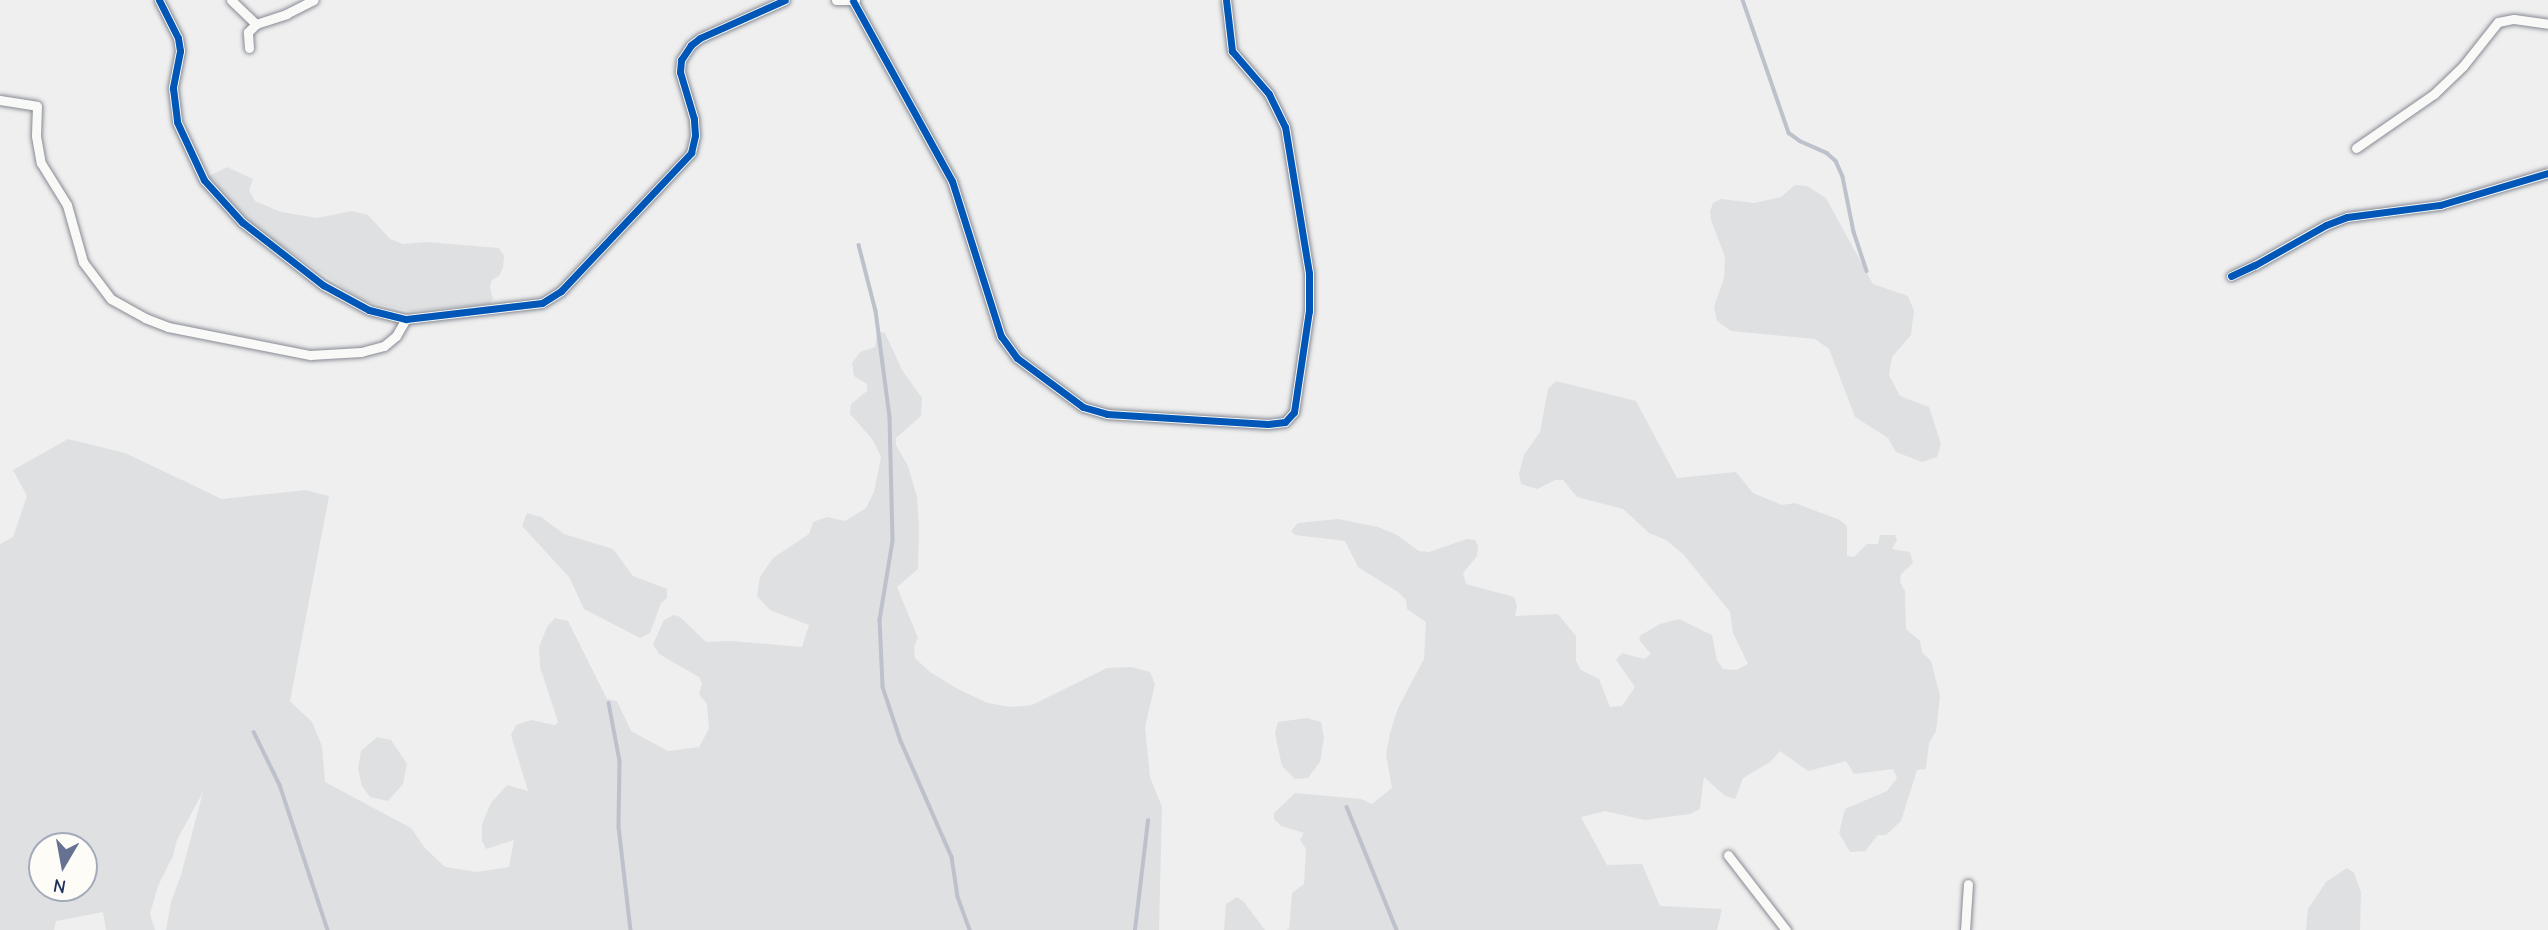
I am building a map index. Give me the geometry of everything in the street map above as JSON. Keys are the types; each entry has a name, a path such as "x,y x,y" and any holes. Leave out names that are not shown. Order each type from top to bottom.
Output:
{"street":[{"path":"159,0 178,38 180,51 173,88 177,122 204,180 242,222 324,285 369,310 406,319 542,303 561,291 691,153 695,135 694,119 680,72 681,60 691,45 700,37 785,0"},
{"path":"231,0 256,24"},
{"path":"249,48 248,32 256,24 286,14 314,0"},
{"path":"836,0 854,1 951,181 997,325 1007,348 1017,358 1077,403 1107,414 1268,424 1286,422 1294,412 1309,311 1309,273 1285,127 1269,94 1233,51 1226,0"},
{"path":"2356,148 2434,94 2463,66 2498,22 2514,19 2548,24"},
{"path":"0,100 37,106 36,136 41,163 67,205 83,262 111,299 145,318 169,327 310,355 361,352 384,346 396,336 406,319"},
{"path":"2231,276 2326,225 2347,217 2440,205 2548,173"},
{"path":"1728,855 1786,930"},
{"path":"1965,930 1968,884"}],"shaded area":[{"path":"227,167 253,179 249,190 255,201 281,212 317,218 352,211 368,215 390,239 403,244 426,242 499,248 504,256 503,268 499,276 492,280 490,287 493,299 490,304 411,311 363,301 253,226 219,194 207,177"},
{"path":"1795,185 1807,186 1826,198 1873,284 1908,296 1914,311 1911,335 1892,357 1889,375 1900,396 1929,407 1941,444 1937,457 1922,462 1896,452 1888,438 1855,417 1829,349 1815,339 1731,331 1717,321 1714,307 1724,278 1725,257 1711,220 1713,203 1721,199 1754,203 1781,197"},
{"path":"877,331 885,333 902,370 922,398 921,416 896,438 896,445 908,466 917,497 918,569 897,587 918,638 914,647 915,658 930,672 958,689 988,703 1010,707 1032,705 1107,668 1131,667 1150,672 1155,684 1145,727 1150,777 1162,807 1159,930 166,930 171,902 203,792 177,840 173,856 158,886 150,914 155,930 106,930 103,912 56,921 54,930 0,930 0,544 13,537 27,496 13,470 68,439 125,453 222,499 306,490 329,496 290,701 312,722 322,746 325,782 411,828 425,848 445,867 477,872 509,867 514,840 486,849 482,841 482,824 491,803 507,785 528,791 511,735 516,725 531,720 555,725 558,722 540,667 539,647 547,627 555,618 568,621 607,699 617,701 631,731 668,751 699,747 709,729 707,704 699,694 702,684 699,677 659,654 653,644 664,620 674,615 680,617 706,642 731,641 802,647 809,625 770,610 757,596 760,577 773,558 809,534 813,522 827,517 845,521 866,508 874,492 881,457 873,440 850,414 851,404 867,391 867,384 854,376 852,363 860,352 875,347"},
{"path":"1556,381 1636,401 1677,478 1736,472 1753,493 1782,505 1795,503 1840,520 1847,526 1847,556 1854,557 1867,544 1878,544 1880,535 1895,535 1897,540 1892,549 1910,552 1913,563 1901,574 1900,582 1905,591 1906,629 1920,641 1922,652 1931,661 1940,696 1936,731 1929,743 1926,769 1917,770 1901,821 1886,835 1878,835 1865,851 1850,852 1839,833 1845,809 1887,791 1897,778 1893,769 1854,774 1846,761 1808,771 1780,751 1770,762 1743,778 1735,799 1725,796 1704,777 1700,809 1690,814 1645,820 1605,811 1581,817 1607,865 1642,864 1660,906 1722,909 1717,930 1286,930 1289,929 1292,893 1304,884 1306,849 1300,840 1304,833 1281,826 1274,819 1274,813 1295,793 1361,799 1372,804 1392,788 1386,755 1390,733 1398,708 1424,659 1426,622 1407,609 1406,600 1398,592 1358,567 1345,541 1295,535 1291,531 1298,523 1338,519 1378,527 1397,535 1419,551 1429,552 1467,539 1475,540 1478,546 1477,556 1463,573 1466,584 1514,597 1517,606 1515,616 1558,614 1576,636 1576,661 1581,670 1599,679 1610,707 1622,706 1635,687 1616,660 1622,653 1644,659 1651,654 1639,640 1641,635 1660,624 1679,619 1712,635 1717,660 1723,669 1736,670 1748,664 1733,633 1730,612 1684,555 1666,540 1649,533 1623,509 1577,497 1563,480 1555,480 1537,489 1521,484 1519,473 1524,455 1540,432 1548,389"},
{"path":"527,513 541,517 564,534 613,549 633,576 667,589 667,598 661,603 650,633 640,638 584,609 569,577 522,526"},
{"path":"1307,718 1321,722 1324,738 1320,762 1308,778 1295,779 1282,766 1275,733 1278,722"},
{"path":"377,737 391,740 407,764 403,784 388,801 370,797 362,786 358,769 361,751"},
{"path":"2347,868 2354,873 2361,892 2360,930 2306,930 2308,909 2326,882"},
{"path":"1237,897 1244,902 1265,930 1224,930 1226,904"}],"waterway":[{"path":"1743,0 1789,133 1827,153 1836,161 1843,177 1854,232 1867,271"},
{"path":"859,245 876,311 890,418 893,541 880,620 883,687 901,741 952,857 958,897 970,930"},
{"path":"609,703 620,761 619,827 631,930"},
{"path":"254,732 280,785 328,930"},
{"path":"1347,807 1397,930"},
{"path":"1135,930 1148,821"}],"cycle path":[{"path":"159,0 178,38 180,51 173,88 177,122 204,180 242,222 323,285 369,310 406,319 542,303 561,291 691,153 695,135 694,119 680,72 681,60 691,45 700,38 785,0"},
{"path":"853,1 952,181 1001,336 1017,358 1083,407 1107,414 1268,424 1285,422 1294,412 1309,311 1309,273 1285,127 1269,94 1232,51 1226,0"},
{"path":"2231,276 2326,225 2347,217 2440,205 2548,173"}]}
